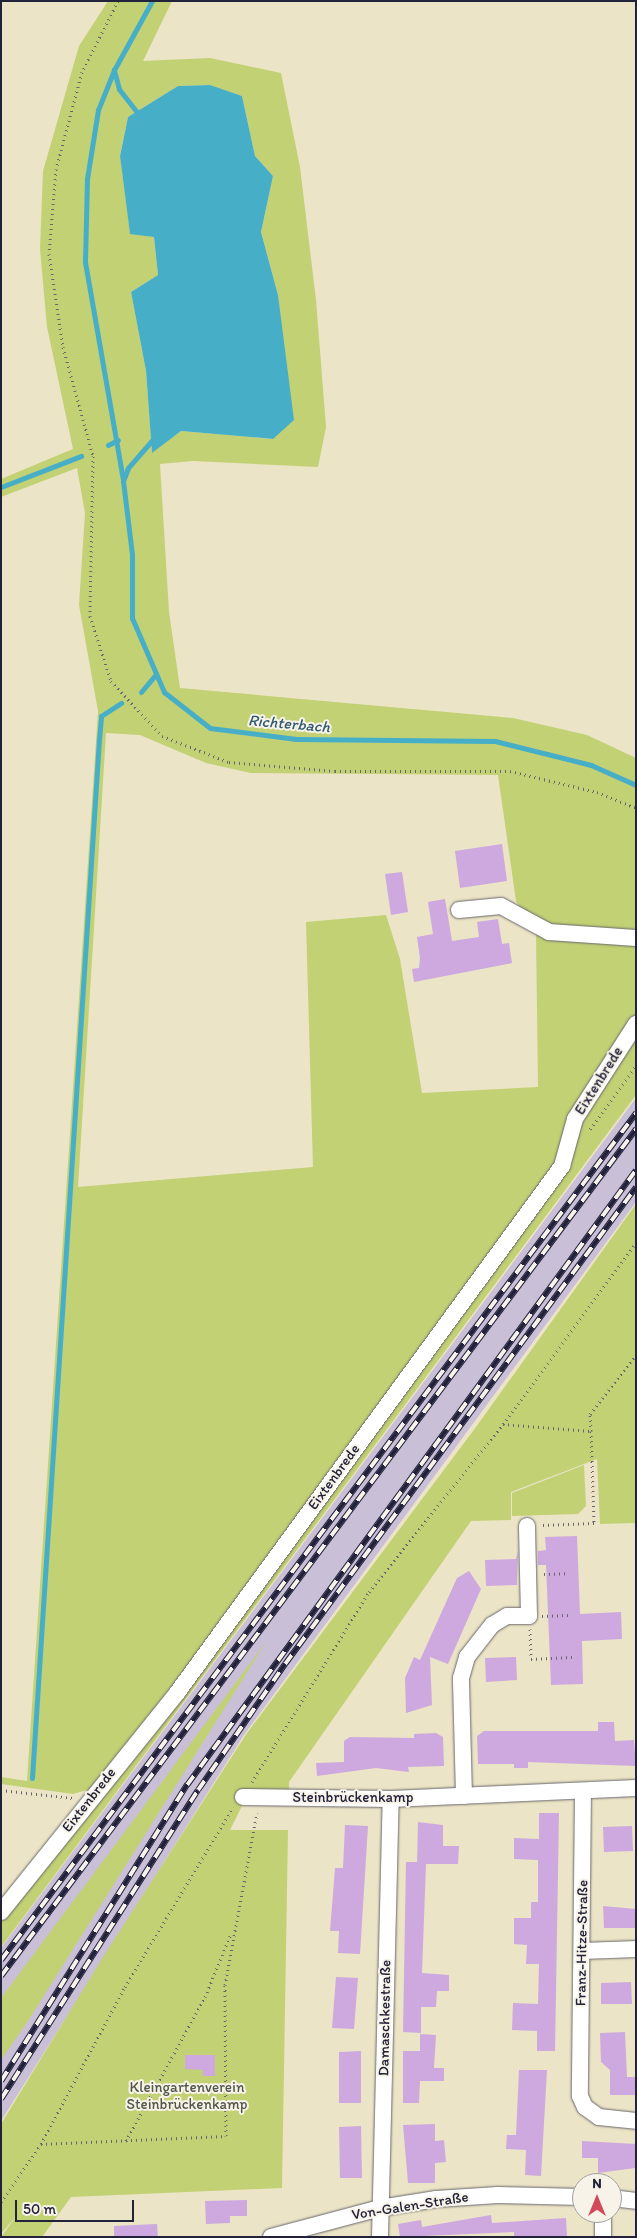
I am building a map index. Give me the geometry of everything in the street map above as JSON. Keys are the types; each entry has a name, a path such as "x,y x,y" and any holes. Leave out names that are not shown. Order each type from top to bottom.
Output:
{"street":[{"path":"459,910 501,906 549,932 636,938"},
{"name":"Eixtenbrede","path":"1,1912 88,1800 177,1693 562,1166 575,1119 636,1024"},
{"path":"464,1796 461,1678 479,1638 507,1616 529,1616 527,1526"},
{"name":"Steinbrückenkamp","path":"243,1797 391,1799 636,1788"},
{"name":"Franz-Hitze-Straße","path":"583,1791 583,1951 580,2096 585,2107 599,2117 636,2121"},
{"name":"Damaschkestraße","path":"380,2237 391,1799"},
{"path":"583,1951 636,1950"},
{"name":"Von-Galen-Straße","path":"271,2237 380,2208 464,2196 572,2197"},
{"path":"622,2199 636,2201"},
{"path":"603,2223 603,2237"}],"path":[{"path":"118,1 82,72 56,168 49,254 63,347 93,456 90,616 111,681 162,736 228,762 335,771 510,771 597,792 636,808"},
{"path":"586,1134 636,1066"},
{"path":"1,2202 41,2144 125,1987 369,1592 503,1424 636,1242"},
{"path":"527,1526 594,1523 590,1414 636,1355"},
{"path":"503,1424 591,1431"},
{"path":"528,1575 568,1573"},
{"path":"569,1615 529,1616 531,1659 572,1657"},
{"path":"1,1790 88,1800"},
{"path":"41,2144 226,2136 225,1985 232,1930 260,1797"},
{"path":"126,2141 205,1997 232,1930"}],"shaded area":[{"path":"636,1098 636,1202 244,1735 1,2121 1,1948"}],"green space":[{"path":"108,1 172,1 143,61 210,58 281,73 300,167 316,300 326,427 318,467 193,461 160,464 169,612 180,688 513,718 587,735 636,758 636,931 549,928 526,917 516,901 498,775 251,773 206,763 140,735 106,733 78,1187 313,1167 306,922 386,915 400,959 422,1093 538,1087 536,934 636,941 636,1019 563,1151 267,1561 94,1788 73,1794 1,1784 1,1777 27,1781 98,711 79,605 85,513 77,468 1,497 1,479 73,449 47,327 40,249 43,171 79,46","holes":["209,85 242,96 255,156 273,176 261,232 278,295 272,439 181,431 152,452 146,371 131,292 158,275 154,237 130,233 120,155 128,117 178,86"]},
{"path":"636,1030 636,1095 1,1947 1,1918 565,1167 578,1122"},
{"name":"Kleingartenverein Steinbrückenkamp","path":"636,1204 636,1523 600,1524 597,1459 511,1492 511,1520 471,1521 289,1782 289,1797 247,1796 230,1830 288,1830 282,2188 71,2197 42,2237 1,2237 17,2215 1,2234 1,2124 103,1957 247,1733 476,1427"},
{"path":"584,1465 586,1506 578,1514 512,1516 512,1493"},
{"path":"266,1642 28,2021 1,2060 1,1998"}],"water":[{"path":"210,85 242,96 255,156 273,176 261,232 278,295 294,420 273,439 181,431 152,453 146,371 131,292 158,275 154,237 130,234 120,156 128,117 178,86"}],"building":[{"path":"502,844 507,881 460,888 455,851"},
{"path":"402,872 408,912 391,915 385,874"},
{"path":"445,899 452,941 479,937 477,922 498,919 502,944 509,943 512,963 414,982 412,969 419,968 420,958 417,937 433,934 428,902"},
{"path":"577,1536 580,1614 621,1612 622,1639 582,1641 583,1684 551,1685 546,1565 538,1565 538,1551 546,1550 545,1537"},
{"path":"518,1551 517,1585 486,1586 485,1560 516,1559"},
{"path":"469,1571 481,1589 448,1664 430,1657 432,1705 406,1713 405,1678 414,1657 420,1660 457,1578"},
{"path":"516,1657 517,1680 486,1682 485,1658"},
{"path":"598,1722 614,1722 615,1741 634,1740 636,1766 528,1762 528,1768 514,1768 514,1764 478,1764 477,1736 484,1731 598,1731"},
{"path":"436,1733 443,1737 444,1766 408,1767 409,1772 376,1768 317,1776 316,1763 344,1762 344,1741 350,1737 414,1738 414,1734"},
{"path":"539,1813 559,1813 555,2051 537,2051 537,2031 512,2030 513,2003 538,2004 539,1964 526,1964 527,1945 514,1944 514,1918 531,1918 531,1902 538,1902 538,1860 514,1859 514,1838 539,1839"},
{"path":"418,1822 443,1825 443,1846 459,1846 458,1864 426,1864 422,1973 449,1975 449,1991 437,1991 436,2007 421,2007 421,2033 403,2032 406,1862 417,1862"},
{"path":"345,1825 368,1826 360,1954 338,1953 339,1931 330,1931 335,1868 343,1868"},
{"path":"632,1826 633,1851 604,1852 603,1827"},
{"path":"603,1906 636,1909 636,1928 604,1928"},
{"path":"336,1977 358,1978 354,2029 332,2028"},
{"path":"631,1982 632,2004 601,2004 601,1983"},
{"path":"625,2032 627,2077 636,2077 636,2095 610,2095 610,2070 601,2062 600,2033"},
{"path":"420,2034 436,2035 434,2068 444,2068 444,2081 420,2081 419,2103 403,2103 403,2051 420,2051"},
{"path":"361,2051 361,2103 339,2103 339,2052"},
{"path":"185,2055 215,2055 215,2076 203,2076 203,2070 185,2069"},
{"path":"519,2070 547,2070 541,2176 525,2175 526,2150 506,2149 507,2135 516,2135"},
{"path":"435,2124 435,2141 444,2140 446,2162 435,2163 435,2183 408,2183 403,2125"},
{"path":"361,2126 362,2178 340,2178 339,2127"},
{"path":"582,2141 636,2144 635,2168 598,2173 598,2158 582,2158"},
{"path":"247,2200 247,2216 230,2216 230,2223 206,2224 205,2201"},
{"path":"491,2215 492,2223 566,2218 567,2237 514,2237 514,2232 400,2237 398,2224 421,2220 422,2227"},
{"path":"157,2224 158,2237 114,2237 114,2226"}],"waterway":[{"name":"Richterbach","path":"140,116 119,89 114,70 152,1"},
{"path":"114,70 98,110 87,179 85,262 123,480"},
{"name":"Richterbach","path":"154,438 128,468 123,481 132,554 132,618 164,692 210,728 296,739 495,741 591,765 636,785"},
{"path":"108,445 118,440"},
{"path":"1,487 81,456"},
{"path":"141,692 156,674"},
{"path":"32,1778 99,740 101,716 121,703"}],"railway":[{"path":"1,1960 636,1113"},
{"path":"1,1976 636,1129"},
{"path":"1,2081 187,1785 636,1170"},
{"path":"1,2099 198,1790 285,1664 636,1187"}]}
